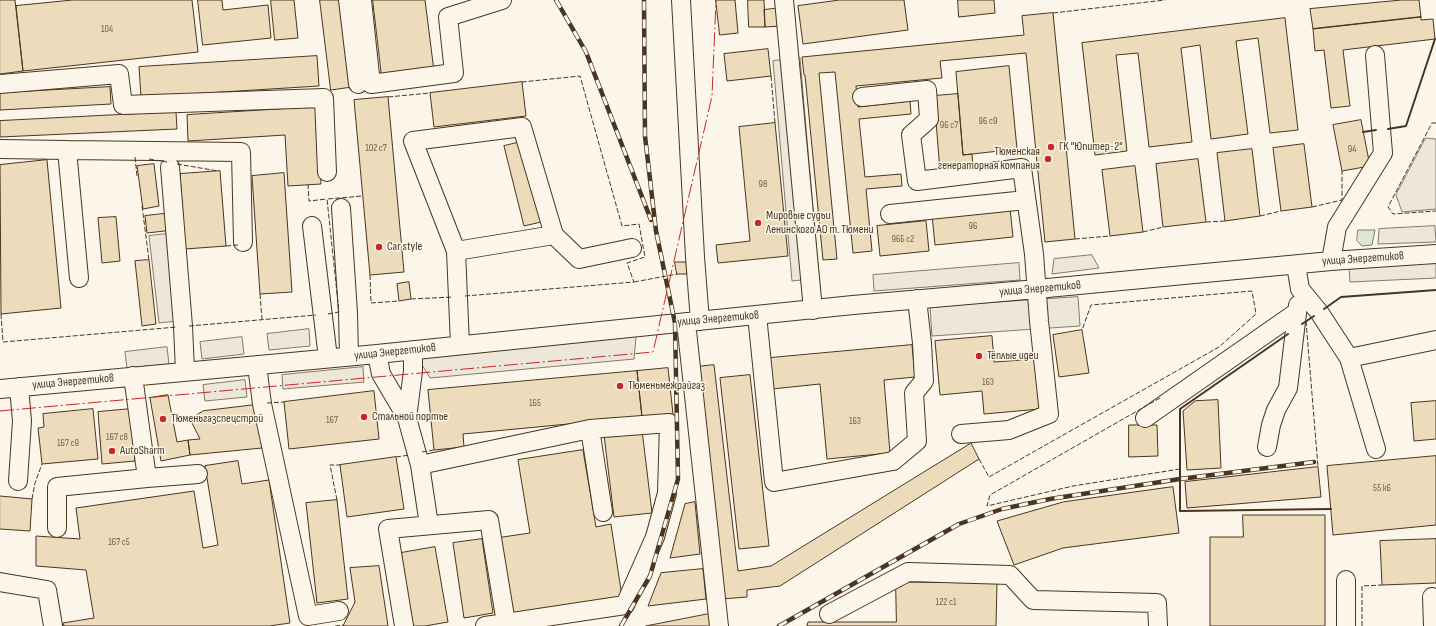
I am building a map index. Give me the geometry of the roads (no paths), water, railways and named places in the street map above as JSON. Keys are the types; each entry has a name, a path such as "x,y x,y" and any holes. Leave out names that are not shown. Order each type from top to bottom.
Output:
{"street":[{"path":"348,0 358,84"},
{"path":"362,0 371,84 454,73 448,17 502,0"},
{"path":"681,0 696,272 693,321 719,626"},
{"path":"785,0 813,310"},
{"path":"1331,261 1337,227 1349,210 1383,153 1375,55"},
{"path":"0,84 119,74 123,105 324,98 327,172"},
{"path":"862,97 927,90 929,119 912,135 917,181 1022,168 1034,254 1049,414 1008,430 961,434"},
{"path":"460,345 456,251 413,141 522,127 554,235 578,259 632,248"},
{"path":"0,149 241,152 243,242"},
{"path":"67,150 79,278"},
{"path":"170,167 184,372"},
{"path":"890,214 1026,200"},
{"path":"341,208 349,356"},
{"path":"312,226 328,358"},
{"path":"456,251 554,235"},
{"name":"улица Энергетиков","path":"0,389 377,354 917,299 1331,261 1436,254"},
{"path":"1267,447 1271,425 1276,410 1288,388 1300,289 1296,265"},
{"path":"1300,289 1320,312 1349,358 1376,448"},
{"path":"757,315 774,482 893,461 917,441 914,393 924,381 922,343 917,299"},
{"path":"1145,418 1297,312"},
{"path":"1349,358 1436,340"},
{"path":"407,418 413,370 413,350"},
{"path":"377,354 381,374 407,418 420,465 429,525"},
{"path":"257,365 262,404 308,616 339,611"},
{"path":"133,376 147,478"},
{"path":"18,481 22,421 19,387"},
{"path":"420,465 590,428 669,423 667,493 655,537 625,605 485,626"},
{"path":"590,428 603,512"},
{"path":"58,528 57,487 198,474"},
{"path":"404,626 388,529 489,520 506,623"},
{"path":"828,614 908,572 1010,575 1033,600 1157,603 1158,626"},
{"path":"1346,580 1346,626"},
{"path":"0,582 47,590 53,626"},
{"path":"1432,597 1433,626"},
{"path":"560,626 585,611"}],"railway":[{"path":"556,0 586,52 651,220"},
{"path":"621,626 650,576 678,479 675,323 656,231 645,136 644,0"},
{"path":"779,626 959,524 1002,509 1050,499 1180,479 1314,462"}],"place":[{"name":"ГК \"Юпитер-2\"","path":"1051,147"},
{"name":"Тюменская генераторная компания","path":"1048,159"},
{"name":"Мировые судьи Ленинского АО т. Тюмени","path":"758,223"},
{"name":"Car style","path":"379,247"},
{"name":"Тёплые идеи","path":"979,356"},
{"name":"Тюменьмежрайгаз","path":"620,386"},
{"name":"Стальной портье","path":"364,417"},
{"name":"Тюменьгазспецстрой","path":"163,419"},
{"name":"AutoSharm","path":"112,451"}]}
